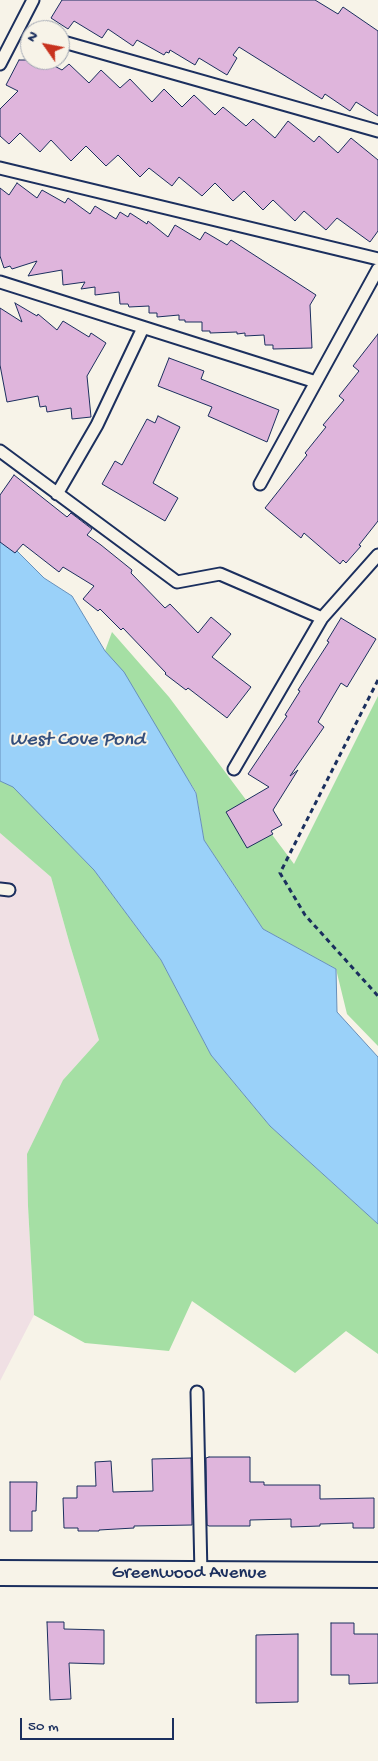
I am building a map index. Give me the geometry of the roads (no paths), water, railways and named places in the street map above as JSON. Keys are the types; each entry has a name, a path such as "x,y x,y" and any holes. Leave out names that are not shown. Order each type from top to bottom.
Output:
{"street":[{"name":"Greenwood Avenue","path":"0,1574 378,1575"}],"lane":[{"path":"27,20 33,0"},
{"path":"0,64 20,36"},
{"path":"70,43 378,131"},
{"path":"0,168 378,259"},
{"path":"260,484 378,269"},
{"path":"0,282 316,382"},
{"path":"58,494 97,425 142,328"},
{"path":"0,451 177,582 220,574 322,618"},
{"path":"234,769 322,618 378,555"},
{"path":"197,1392 201,1574"}],"water":[{"name":"West Cove Pond","path":"0,537 6,540 44,578 72,596 105,651 124,672 196,793 204,840 263,929 336,969 337,1012 378,1057 378,1224 270,1126 211,1055 161,960 94,870 13,787 0,781"}]}
